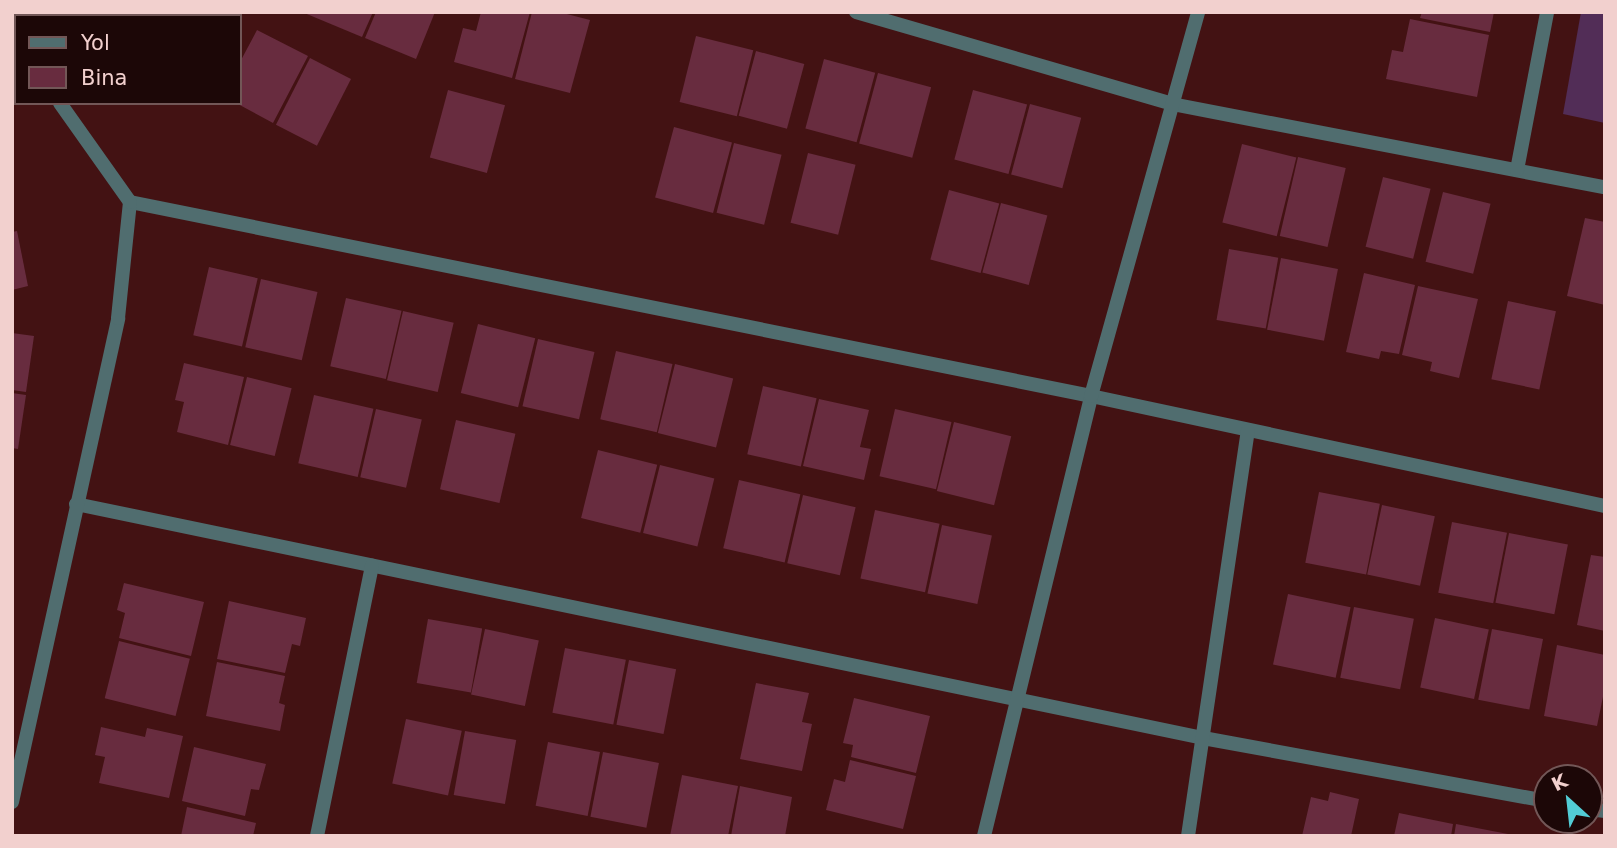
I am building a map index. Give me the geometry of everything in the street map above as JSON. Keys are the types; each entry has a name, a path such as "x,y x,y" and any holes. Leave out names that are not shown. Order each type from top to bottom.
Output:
{"street":[{"path":"856,12 1172,104 1605,187"},
{"path":"984,836 1091,396 1198,12"},
{"path":"1517,170 1547,12"},
{"path":"12,802 118,318 130,202 61,105"},
{"path":"130,202 1091,396 1605,506"},
{"path":"1188,836 1248,431"},
{"path":"76,505 1203,738 1533,798"},
{"path":"320,835 372,566"}],"shaded area":[{"path":"1581,12 1605,12 1605,123 1563,114"}],"building":[{"path":"302,12 373,12 362,37"},
{"path":"376,12 435,12 416,59 365,38"},
{"path":"481,12 530,12 512,78 454,62 463,28 476,31"},
{"path":"532,12 559,12 590,20 570,93 515,79"},
{"path":"1422,12 1494,12 1490,32 1420,18"},
{"path":"1410,19 1489,35 1477,97 1386,79 1392,50 1403,52"},
{"path":"257,30 308,56 273,123 240,105 242,105 242,58"},
{"path":"696,36 753,50 737,116 680,102"},
{"path":"756,51 804,64 787,129 739,116"},
{"path":"310,58 351,79 317,146 276,125"},
{"path":"824,59 875,73 857,142 805,129"},
{"path":"878,73 931,87 912,158 859,144"},
{"path":"448,90 505,105 487,173 430,158"},
{"path":"973,90 1027,104 1008,174 954,160"},
{"path":"1030,104 1081,118 1062,188 1011,175"},
{"path":"674,127 732,143 713,213 655,198"},
{"path":"734,143 782,155 764,225 717,213"},
{"path":"1242,144 1296,158 1277,236 1222,223"},
{"path":"808,153 856,165 838,235 791,223"},
{"path":"1298,157 1346,168 1328,247 1280,236"},
{"path":"1383,177 1431,189 1413,259 1366,247"},
{"path":"949,190 999,203 981,273 930,260"},
{"path":"1443,192 1491,204 1473,274 1426,262"},
{"path":"1001,203 1047,215 1029,285 982,273"},
{"path":"1585,218 1605,222 1605,305 1567,296"},
{"path":"17,231 28,286 12,290 12,232"},
{"path":"1229,249 1278,258 1266,329 1216,320"},
{"path":"1281,258 1338,269 1324,341 1267,330"},
{"path":"209,267 258,278 242,346 193,335"},
{"path":"1364,273 1415,285 1399,354 1381,351 1379,359 1346,352"},
{"path":"261,279 318,292 302,360 245,347"},
{"path":"1418,286 1478,299 1459,378 1430,371 1432,362 1402,355"},
{"path":"346,298 402,311 386,379 330,366"},
{"path":"1508,301 1556,311 1539,389 1491,379"},
{"path":"403,311 454,323 438,392 387,380"},
{"path":"478,324 535,338 518,407 461,393"},
{"path":"12,333 34,336 26,392 12,390"},
{"path":"538,339 595,352 579,419 522,406"},
{"path":"616,351 673,364 657,432 600,419"},
{"path":"184,363 244,377 228,445 177,432 184,402 175,400"},
{"path":"675,364 733,379 716,447 658,433"},
{"path":"247,377 292,388 275,456 230,445"},
{"path":"763,386 817,398 801,467 747,454"},
{"path":"12,393 26,395 18,449 12,448"},
{"path":"314,395 373,409 358,477 298,463"},
{"path":"819,399 869,410 860,447 871,449 864,480 803,466"},
{"path":"376,409 422,420 406,488 360,477"},
{"path":"895,409 952,422 936,489 879,476"},
{"path":"456,420 515,434 499,503 440,489"},
{"path":"954,422 1011,436 994,505 937,491"},
{"path":"598,450 657,465 640,533 581,518"},
{"path":"660,465 714,479 697,546 643,533"},
{"path":"739,480 800,494 785,562 723,548"},
{"path":"1319,492 1380,504 1366,575 1305,563"},
{"path":"803,495 856,507 840,575 787,563"},
{"path":"1382,505 1435,516 1420,586 1367,574"},
{"path":"875,510 940,524 925,592 860,578"},
{"path":"1452,522 1507,533 1493,603 1438,593"},
{"path":"942,525 992,536 977,604 927,593"},
{"path":"1509,533 1568,544 1554,614 1495,603"},
{"path":"1591,555 1605,557 1605,631 1577,625"},
{"path":"124,583 204,602 191,656 119,638 125,613 117,610"},
{"path":"1288,594 1351,607 1336,678 1273,664"},
{"path":"229,601 306,618 300,646 292,644 285,673 217,659"},
{"path":"1354,607 1414,619 1400,689 1340,678"},
{"path":"1435,618 1489,629 1474,699 1420,687"},
{"path":"428,619 482,629 471,693 417,683"},
{"path":"485,629 539,640 525,706 471,695"},
{"path":"1492,629 1543,639 1529,710 1478,700"},
{"path":"119,641 190,659 176,716 105,698"},
{"path":"1557,645 1605,655 1605,687 1597,726 1544,716"},
{"path":"565,648 626,660 613,725 552,713"},
{"path":"629,660 676,669 664,734 616,725"},
{"path":"217,662 285,676 279,703 285,705 280,731 206,716"},
{"path":"756,683 809,693 802,722 812,724 802,771 740,759"},
{"path":"854,698 930,716 916,773 851,757 853,745 843,743"},
{"path":"406,719 462,731 448,795 392,784"},
{"path":"101,727 145,737 147,728 183,736 169,798 99,783 105,757 95,755"},
{"path":"465,731 516,740 505,804 454,795"},
{"path":"548,742 600,752 588,816 536,806"},
{"path":"194,747 266,764 259,790 251,789 245,816 182,801"},
{"path":"603,752 659,763 646,828 590,817"},
{"path":"850,760 916,776 903,829 826,810 834,779 845,782"},
{"path":"682,775 738,786 728,836 670,836"},
{"path":"740,786 792,797 785,836 731,836"},
{"path":"1330,792 1359,799 1351,836 1302,836 1311,797 1328,801"},
{"path":"187,807 256,823 253,836 181,836"},
{"path":"1399,813 1453,824 1451,836 1394,836"},
{"path":"1456,824 1508,834 1508,836 1454,836"}]}
